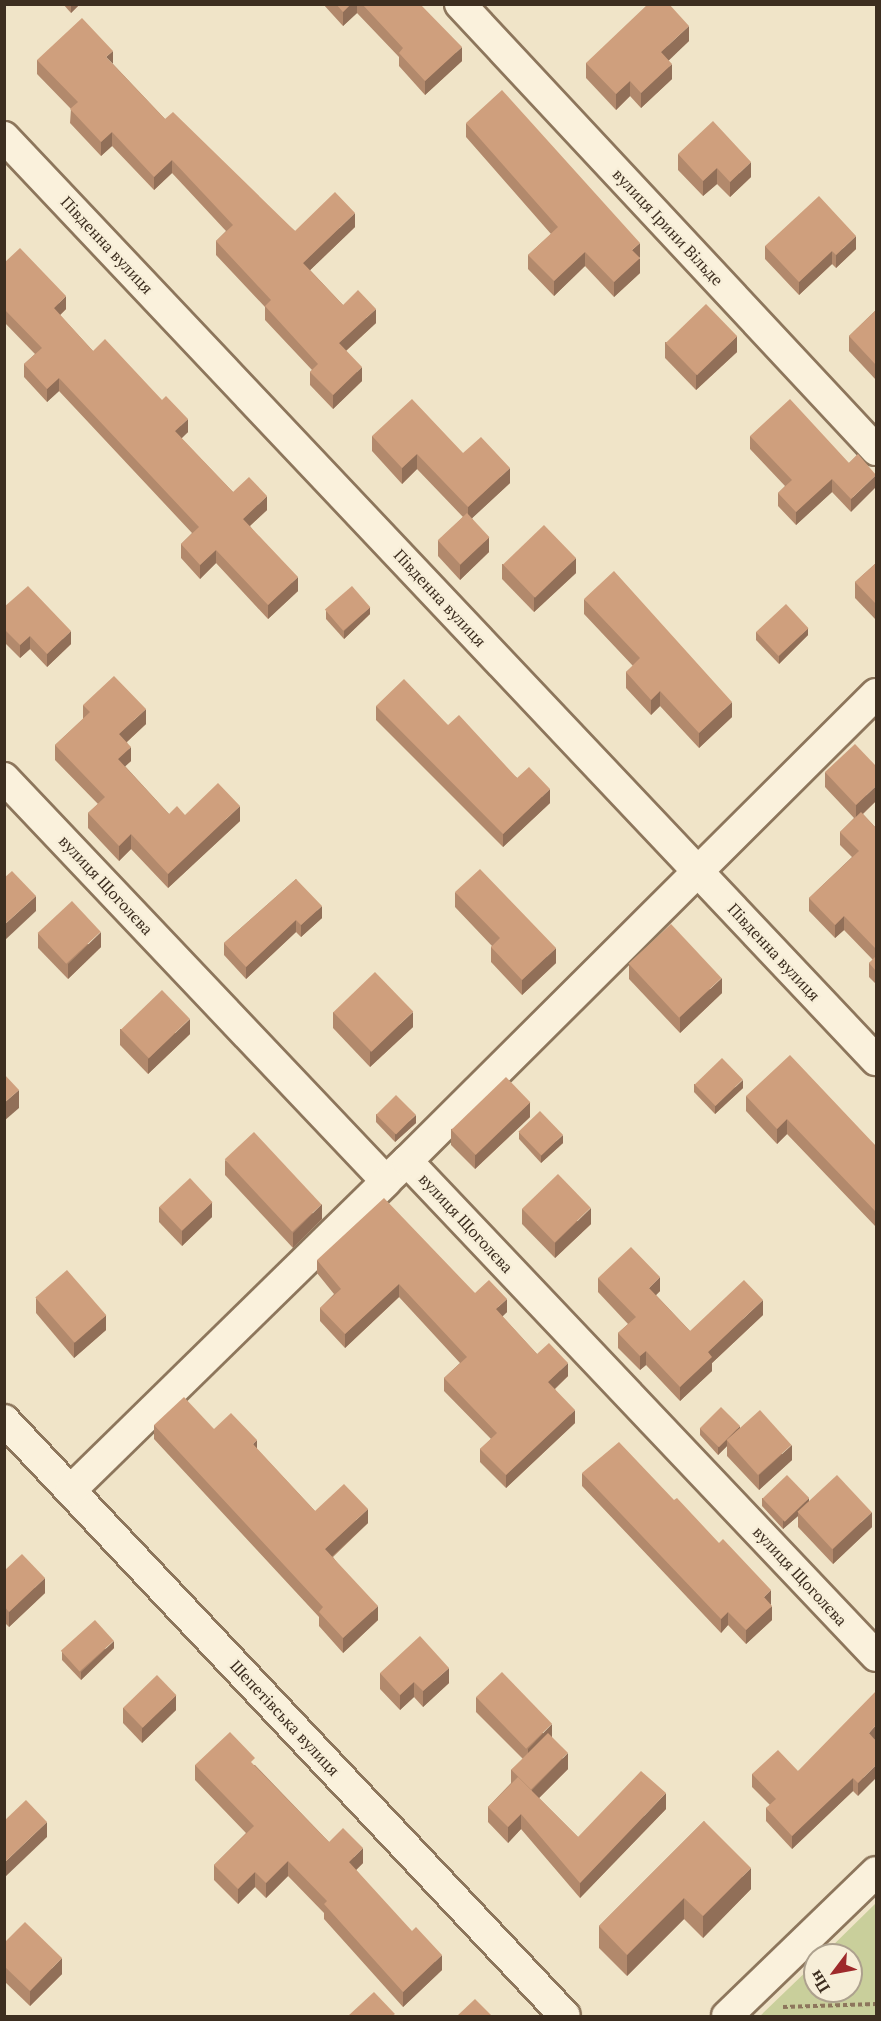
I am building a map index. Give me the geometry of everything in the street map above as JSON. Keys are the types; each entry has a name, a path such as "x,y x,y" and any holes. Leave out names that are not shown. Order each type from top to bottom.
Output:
{"street":[{"name":"вулиця Ірини Вільде","path":"460,4 876,450"},
{"name":"Південна вулиця","path":"4,137 876,1060"},
{"path":"70,1490 397,1171 876,694"},
{"name":"вулиця Щоголєва","path":"4,778 397,1171 876,1656"},
{"name":"Шепетівська вулиця","path":"4,1420 565,2016"},
{"path":"731,2013 876,1872"}],"path":[{"path":"731,2013 876,2004"}],"green space":[{"path":"876,1903 876,2016 760,2016 803,1975 803,2003 863,2003 863,1943 835,1943"}],"building":[{"path":"336,4 351,4 343,12"},
{"path":"362,4 420,4 462,47 425,81 399,53 403,48"},
{"path":"648,4 669,4 689,26 661,52 672,64 641,93 630,81 616,94 586,63"},
{"path":"82,18 113,51 106,57 165,119 173,112 295,231 335,192 355,213 303,263 343,305 358,290 376,309 339,343 362,367 333,395 310,372 318,364 265,306 271,300 216,241 233,225 172,160 154,177 112,132 101,142 70,109 78,102 37,60"},
{"path":"502,90 640,243 632,250 640,258 614,282 585,252 554,281 528,255 558,227 466,123"},
{"path":"713,121 751,162 730,182 717,168 703,181 678,154"},
{"path":"819,196 856,236 836,255 832,251 799,282 765,246"},
{"path":"20,248 66,296 54,308 93,351 105,339 162,400 166,396 188,419 175,431 233,492 249,477 267,496 243,519 298,577 268,605 216,550 200,565 181,544 199,527 59,378 47,389 24,364 42,348 4,309 4,263"},
{"path":"706,304 737,336 697,375 666,343"},
{"path":"876,310 876,365 849,336"},
{"path":"412,399 463,453 481,437 510,468 468,507 417,454 402,468 372,436"},
{"path":"790,399 849,463 858,454 876,475 851,499 832,479 796,512 778,493 792,480 750,436"},
{"path":"467,513 490,537 460,564 438,540"},
{"path":"544,525 576,558 535,598 503,565"},
{"path":"876,563 876,604 855,582"},
{"path":"614,571 732,702 699,733 660,691 651,700 626,672 640,658 584,599"},
{"path":"28,586 71,631 47,654 30,636 20,645 4,629 4,607"},
{"path":"352,586 370,607 343,631 325,610"},
{"path":"786,604 809,628 779,656 756,632"},
{"path":"114,676 146,709 119,734 131,747 118,759 169,814 177,806 185,815 218,783 240,806 168,874 131,834 119,846 88,813 105,797 55,745 90,712 83,705"},
{"path":"404,679 448,725 459,715 517,778 529,767 550,789 503,834 376,706"},
{"path":"855,744 876,766 876,786 856,805 825,772"},
{"path":"861,812 876,828 876,949 844,916 835,925 809,898 859,851 840,832"},
{"path":"480,869 556,948 522,980 491,947 500,938 455,892"},
{"path":"12,871 36,896 4,925 4,878"},
{"path":"296,879 322,906 301,925 296,920 246,967 224,943"},
{"path":"72,901 101,932 66,964 38,933"},
{"path":"671,924 721,978 679,1018 629,964"},
{"path":"876,956 876,971 869,963"},
{"path":"375,972 413,1012 371,1052 333,1012"},
{"path":"162,990 190,1019 149,1058 121,1030"},
{"path":"790,1055 876,1146 876,1212 787,1119 777,1129 746,1096"},
{"path":"722,1058 743,1080 716,1106 695,1084"},
{"path":"4,1074 19,1090 4,1103"},
{"path":"506,1077 530,1102 476,1155 451,1130"},
{"path":"396,1095 416,1115 396,1135 376,1115"},
{"path":"540,1111 563,1135 541,1156 518,1132"},
{"path":"254,1132 322,1204 292,1232 225,1159"},
{"path":"558,1174 591,1208 555,1243 522,1209"},
{"path":"190,1178 213,1202 182,1231 159,1207"},
{"path":"384,1198 475,1293 489,1280 507,1299 496,1309 537,1354 549,1343 568,1363 548,1382 575,1410 506,1475 480,1449 497,1433 444,1378 467,1357 399,1284 345,1334 320,1308 341,1289 317,1260"},
{"path":"631,1247 660,1277 649,1288 690,1331 744,1280 763,1300 708,1352 712,1357 680,1387 646,1351 640,1356 618,1333 636,1317 598,1278"},
{"path":"67,1270 106,1315 75,1343 35,1298"},
{"path":"184,1397 214,1429 231,1413 257,1440 253,1444 315,1511 344,1484 368,1509 325,1549 378,1606 343,1638 319,1612 323,1607 154,1425"},
{"path":"721,1407 740,1426 719,1447 700,1428"},
{"path":"760,1410 791,1445 758,1475 727,1440"},
{"path":"619,1442 674,1500 677,1498 719,1543 723,1539 771,1590 764,1597 772,1606 746,1630 728,1612 721,1619 582,1473"},
{"path":"787,1475 809,1498 785,1522 763,1499"},
{"path":"837,1475 872,1512 832,1549 798,1512"},
{"path":"22,1554 45,1578 9,1612 4,1606 4,1571"},
{"path":"95,1620 114,1641 80,1672 61,1651"},
{"path":"420,1636 449,1668 423,1691 414,1682 400,1695 380,1673"},
{"path":"502,1672 552,1724 526,1749 476,1697"},
{"path":"157,1675 176,1695 143,1728 123,1708"},
{"path":"876,1691 876,1725 869,1733 876,1741 876,1765 858,1783 853,1778 792,1836 766,1808 776,1799 752,1774 778,1750 798,1771"},
{"path":"230,1732 255,1758 251,1762 329,1842 343,1828 363,1848 349,1862 412,1931 416,1927 442,1955 403,1992 324,1904 327,1901 288,1861 266,1883 255,1872 238,1889 214,1865 254,1826 195,1765"},
{"path":"548,1733 568,1753 531,1790 511,1770"},
{"path":"641,1771 666,1793 580,1883 521,1814 508,1827 488,1807 518,1777 578,1837"},
{"path":"26,1800 47,1822 4,1863 4,1821"},
{"path":"704,1821 751,1868 703,1916 684,1898 627,1955 599,1926"},
{"path":"25,1922 62,1958 30,1991 4,1966 4,1943"},
{"path":"374,1992 395,2014 392,2016 348,2016"},
{"path":"475,1999 492,2016 457,2016"}]}
